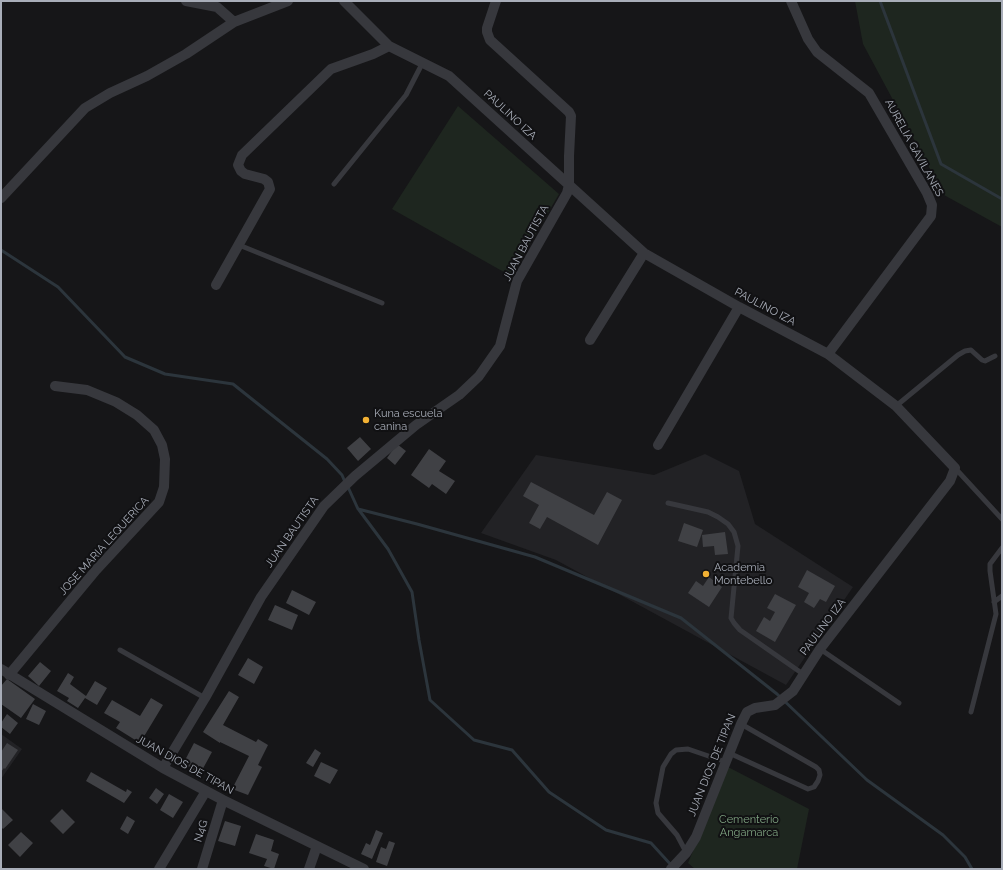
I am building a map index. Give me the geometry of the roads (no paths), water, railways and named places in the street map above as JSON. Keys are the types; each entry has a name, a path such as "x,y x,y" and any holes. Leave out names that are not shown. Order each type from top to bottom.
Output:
{"street":[{"path":"186,1 217,7 234,22"},
{"path":"1,198 85,108 110,93 147,76 186,54 234,22 288,1"},
{"name":"PAULINO IZA","path":"344,1 389,46 449,76 644,253 828,354 896,406 955,468 950,481 820,649 793,691"},
{"name":"JUAN BAUTISTA","path":"163,768 205,698 261,597 324,506 355,476 416,425 459,395 479,376 500,346 517,281 567,193 571,116 569,112 490,40 487,28 496,1"},
{"name":"AURELIA GAVILANES","path":"791,1 808,39 817,52 869,93 927,193 932,205 931,216 828,354"},
{"path":"216,285 270,189 268,182 264,179 245,174 241,171 238,165 242,155 331,69 373,54 389,46"},
{"path":"590,340 644,253"},
{"path":"658,445 740,307"},
{"name":"JOSE MARIA LEQUERICA","path":"5,672 159,502 164,487 165,459 162,445 154,430 137,415 116,402 87,390 55,386"},
{"name":"JUAN DIOS DE TIPAN","path":"5,672 163,768 223,800 364,869"},
{"name":"JUAN DIOS DE TIPAN","path":"671,869 686,853 696,837 747,712 755,708 775,705 793,691"},
{"path":"159,869 206,791"},
{"name":"N4G","path":"202,869 223,800"},
{"path":"309,869 318,846"}],"lane":[{"path":"334,184 406,95 423,62"},
{"path":"239,245 382,302"},
{"path":"896,406 958,355 965,351 971,350 985,361 995,356"},
{"path":"955,468 1002,519"},
{"path":"668,503 713,514 728,524 734,532 738,546 731,618 740,630 803,674"},
{"path":"971,712 996,614 990,564 1002,548"},
{"path":"994,602 1002,596"},
{"path":"820,649 900,703"},
{"path":"120,650 205,698"},
{"path":"686,853 677,835 658,813 656,803 663,767 671,754 676,750 688,749 728,758 808,789 814,787 818,781 820,775 819,770 816,767 741,724"}],"waterway":[{"path":"880,1 941,164 1002,199"},
{"path":"1,250 58,287 125,357 165,374 233,384 327,459 342,475 345,482"},
{"path":"348,487 358,509 535,557 681,618 777,694 867,780 943,835 965,857 972,869"},
{"path":"359,510 388,549 412,592 430,700 474,740 512,750 549,792 606,830 651,843 672,866"}],"place":[{"name":"Kuna escuela canina","path":"366,420"},
{"name":"Academia Montebello","path":"706,574"}],"park label":[{"name":"Cementerio Angamarca","path":"749,826"}]}
